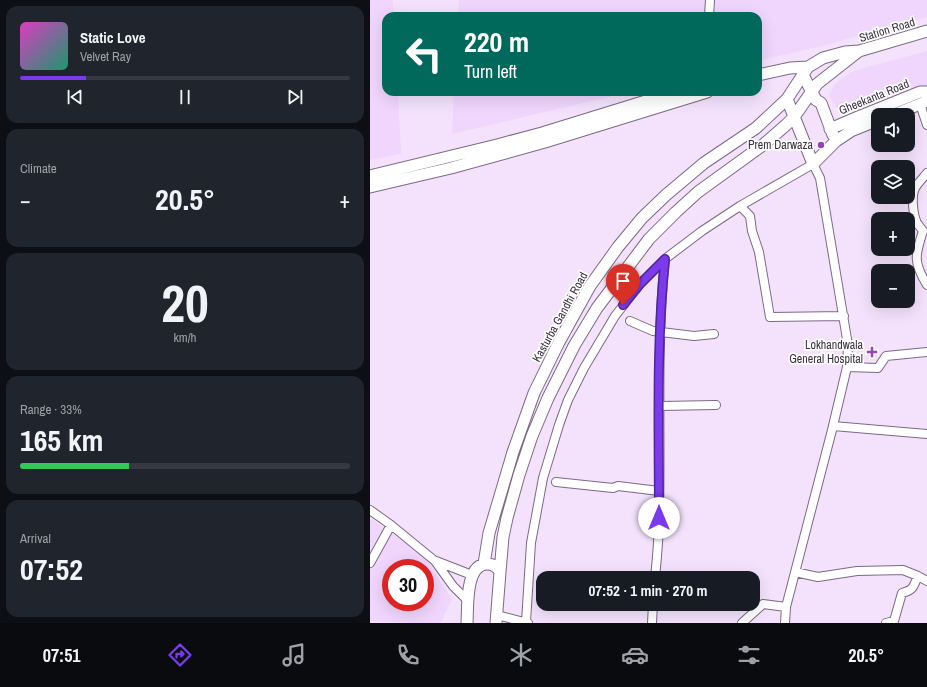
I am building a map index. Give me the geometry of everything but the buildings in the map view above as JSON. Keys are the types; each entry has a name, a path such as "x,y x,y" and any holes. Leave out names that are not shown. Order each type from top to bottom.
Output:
{"main road":[{"name":"Station Road","path":"814,88 859,51 927,32"},
{"path":"762,74 790,68 805,71 823,58 845,52 859,51"},
{"name":"Gheekanta Road","path":"805,71 814,88 816,100 821,103 836,141 850,131 871,123"},
{"name":"Kasturba Gandhi Road","path":"484,564 489,533 513,452 534,393 559,342 590,286 618,247 642,218 704,162 756,128 787,99 805,71"},
{"path":"496,619 503,537 519,475 532,436 548,398 574,346 597,308 649,240 698,192 778,133 794,117 814,88"},
{"name":"Gheekanta Road","path":"830,129 920,92 927,92"},
{"path":"370,176 535,135 662,96"},
{"path":"370,187 451,168 545,142 694,96"},
{"path":"787,99 813,164 836,141"},
{"name":"Gheekanta Road","path":"910,108 924,102"},
{"path":"778,133 793,134 803,140"},
{"path":"467,623 469,588 472,575 476,569 484,564 494,565 500,572"}],"street":[{"path":"709,12 710,0"},
{"path":"924,102 927,125"},
{"path":"496,619 527,623 531,543 543,478 568,400 584,368 615,316 640,284 665,259 702,231 740,206 813,164 820,178 844,316 848,345 847,366 786,607 784,623"},
{"path":"927,173 913,192 915,217 918,224 925,230 916,256 919,270 927,285"},
{"path":"740,206 750,216 752,231 759,252 770,317 844,316"},
{"path":"655,571 659,518 661,332 665,259"},
{"path":"630,321 653,332 694,336 714,334"},
{"path":"847,366 878,368 886,356 927,352"},
{"path":"660,406 716,405"},
{"path":"832,426 927,434"},
{"path":"556,482 613,488 618,486 659,491"},
{"path":"370,510 435,561 454,586 468,601"},
{"path":"370,563 391,525"},
{"path":"435,561 472,575"},
{"path":"795,572 818,577 857,571 903,570 927,581"},
{"path":"886,623 894,621 902,593 912,588 918,576"},
{"path":"742,623 762,604 786,607"},
{"path":"652,623 653,611"}],"shaded area":[{"path":"370,0 393,0 394,12 382,12 382,96 398,96 401,154 370,160"},
{"path":"459,0 927,0 927,17 822,46 762,60 762,12 458,12"},
{"path":"927,51 927,90 895,101 846,114 835,106 829,95 836,83 853,71"},
{"path":"454,96 612,96 452,134"},
{"path":"370,518 426,559 382,559 382,611 434,611 434,571 452,599 441,623 370,621"}],"place":[{"name":"Prem Darwaza","path":"821,145"},
{"name":"Lokhandwala General Hospital","path":"872,352"}],"route":[{"path":"623,305 640,284 665,259 660,362 659,518"}]}
